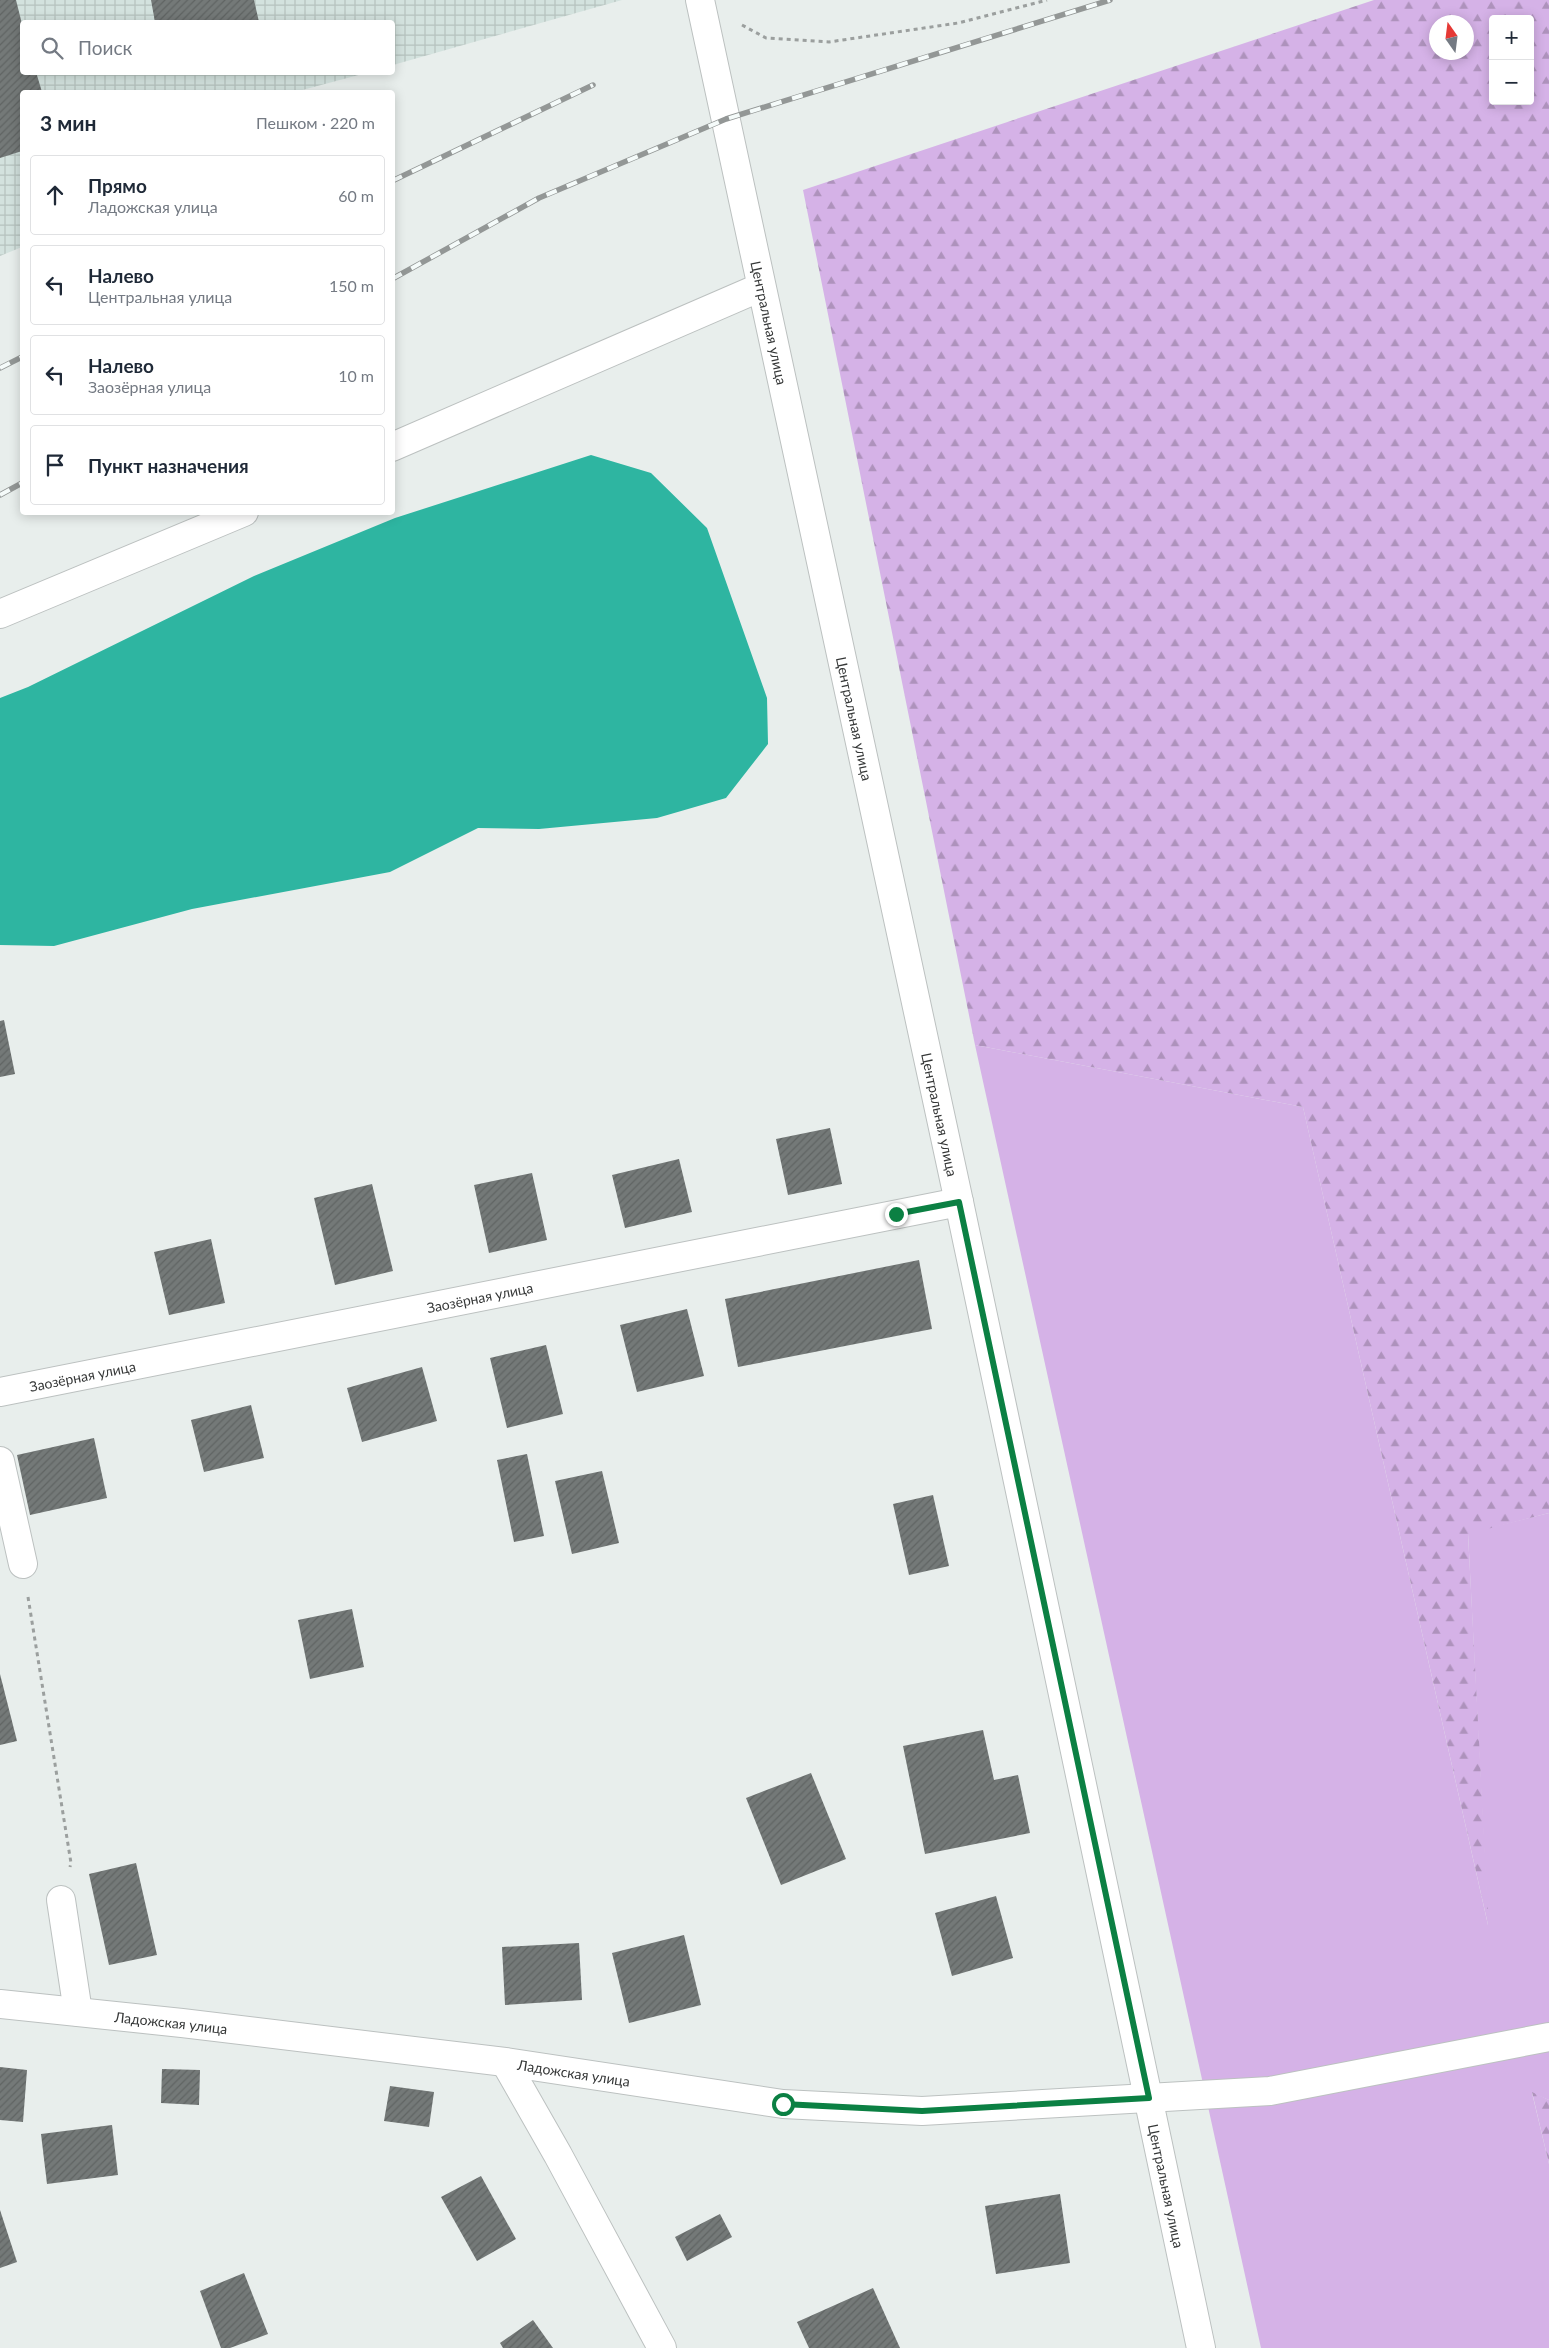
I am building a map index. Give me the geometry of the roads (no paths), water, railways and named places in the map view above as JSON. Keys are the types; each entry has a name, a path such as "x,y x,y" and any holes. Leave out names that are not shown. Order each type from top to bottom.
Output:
{"street":[{"name":"Центральная улица","path":"701,2 959,1202 1201,2348"},
{"path":"395,446 761,287"},
{"path":"0,614 237,515"},
{"name":"Заозёрная улица","path":"0,1392 959,1202"},
{"path":"0,1462 24,1564"},
{"path":"61,1900 78,2012"},
{"name":"Ладожская улица","path":"0,2004 505,2062 783,2104 922,2111 1270,2090 1549,2037"},
{"path":"505,2062 558,2155 662,2348"}],"railway":[{"path":"395,277 539,198 726,119 1110,0"},
{"path":"395,180 593,85"},
{"path":"0,368 20,358"},
{"path":"0,495 20,484"}]}
